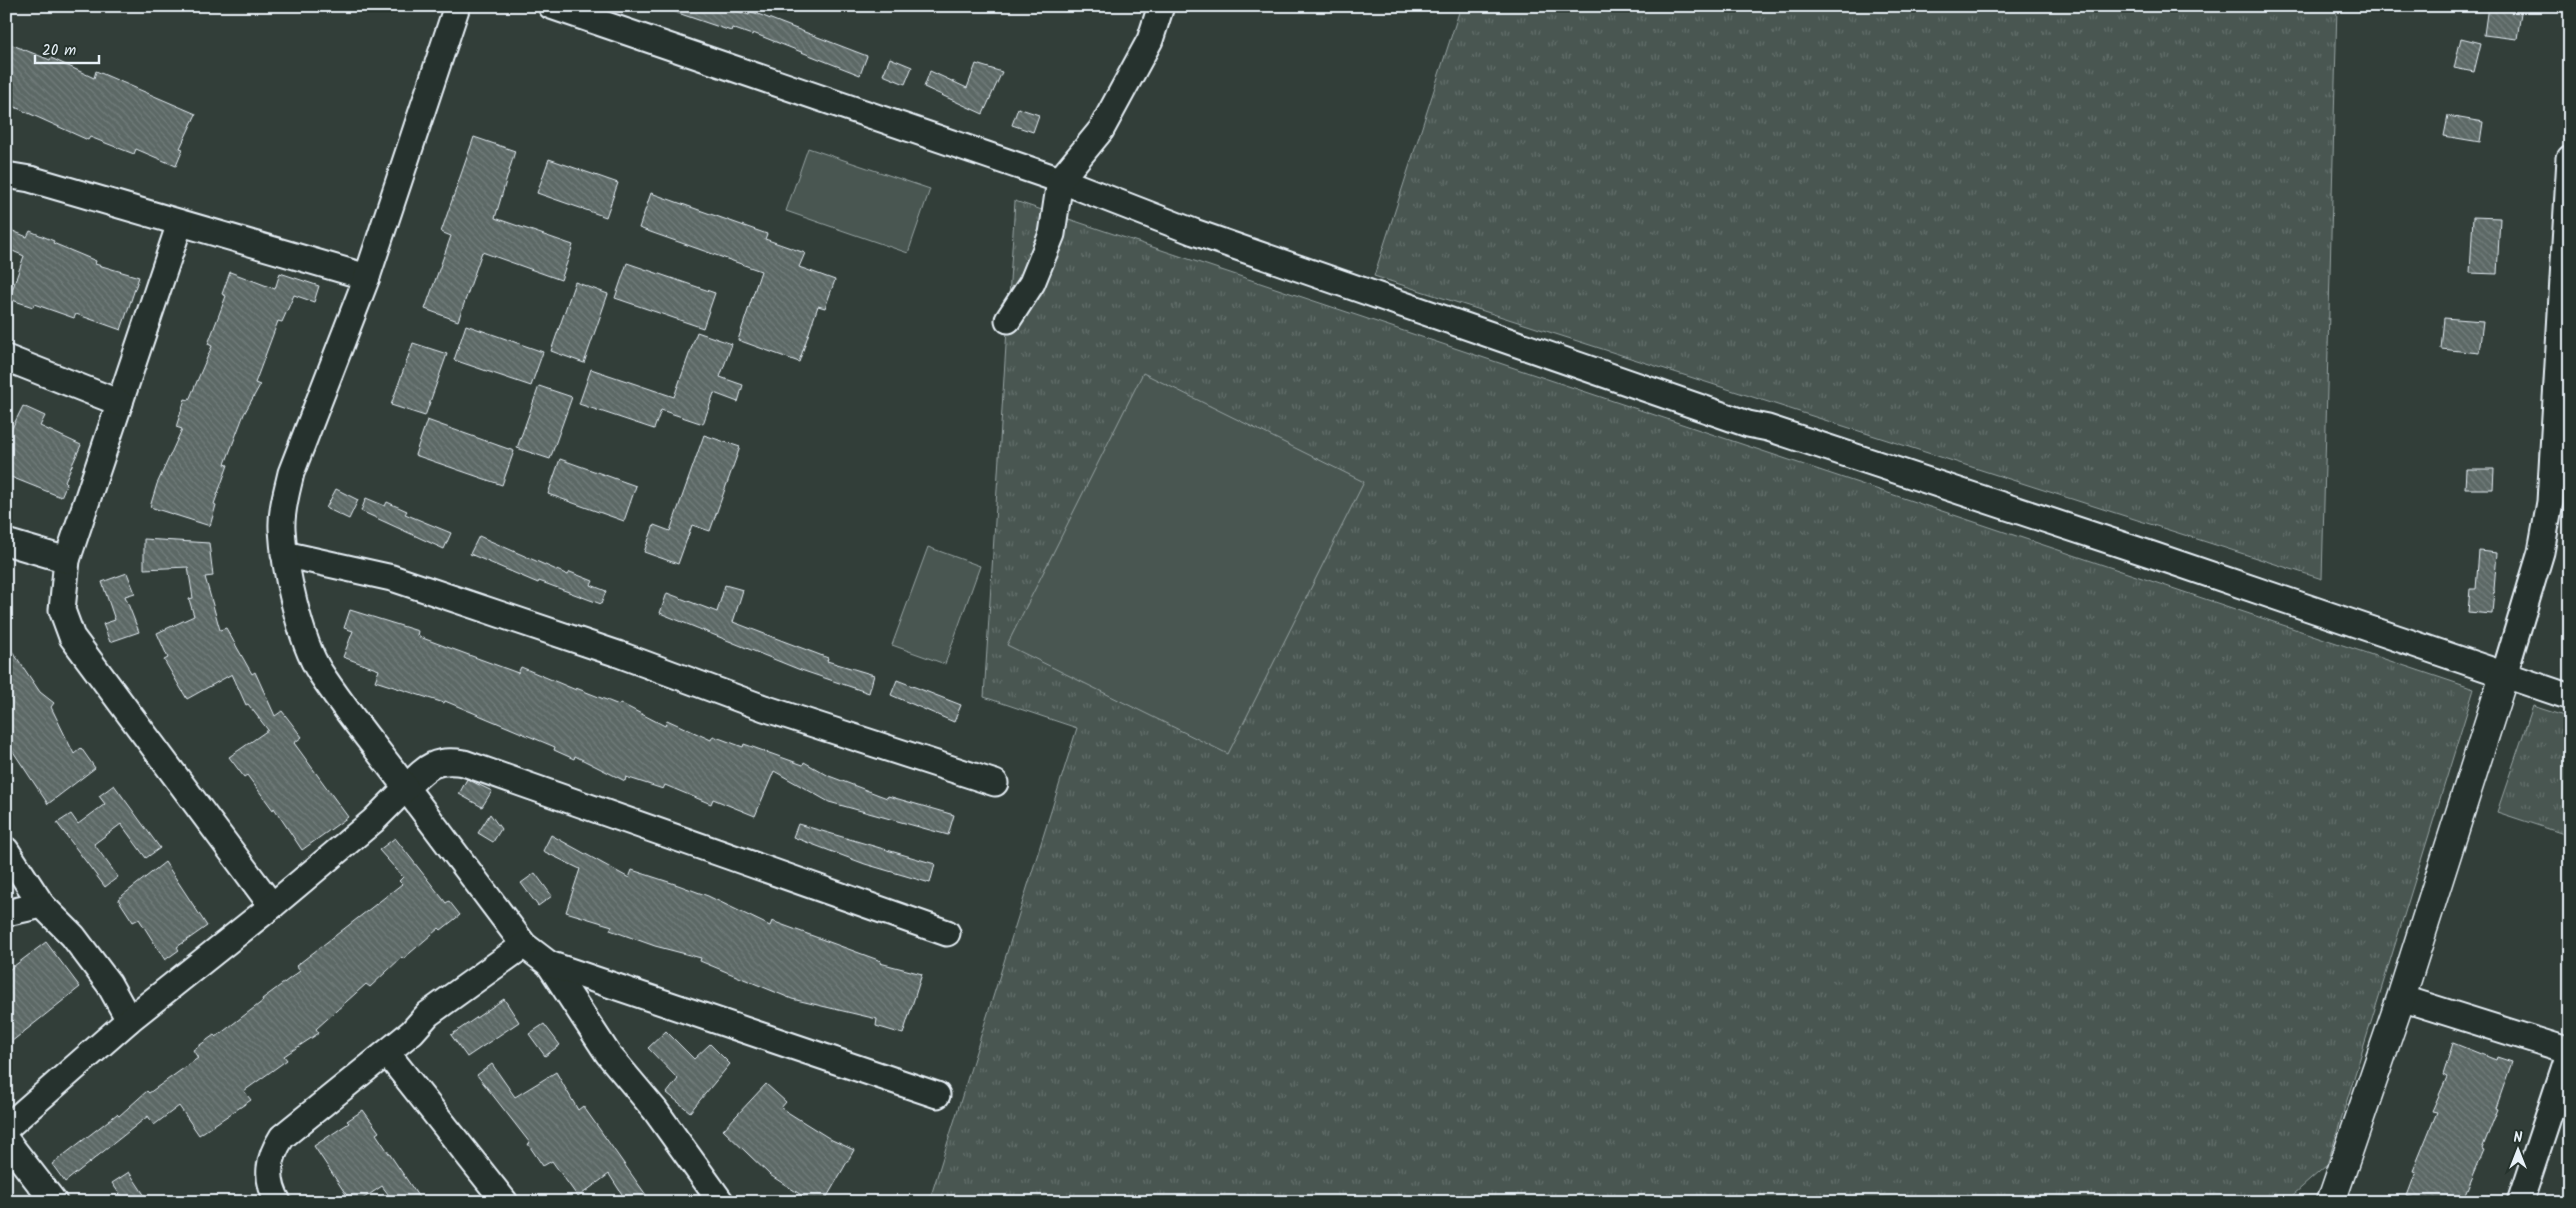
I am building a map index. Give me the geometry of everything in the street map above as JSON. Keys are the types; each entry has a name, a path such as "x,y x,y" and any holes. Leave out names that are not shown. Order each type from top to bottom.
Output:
{"street":[{"path":"456,6 367,277 291,473 283,513 284,554 303,632 319,671 524,945 549,964 937,1095"},
{"path":"550,6 1060,180 1194,232 1748,424 1768,428 2150,554 2570,697"},
{"path":"1008,320 1032,283 1052,234 1060,180 1101,130 1150,40 1161,6"},
{"path":"2331,1202 2401,998 2504,675 2541,552 2550,502 2570,158"},
{"path":"6,175 30,179 367,277"},
{"path":"180,223 67,560 62,610 72,637 272,906"},
{"path":"6,358 120,403"},
{"path":"6,542 67,560"},
{"path":"284,554 392,578 618,654 764,708 995,783"},
{"path":"6,1128 129,1020 272,906 373,821 427,767 446,760 464,763 947,934"},
{"path":"6,850 42,905 73,936 109,984 129,1020"},
{"path":"6,913 42,905"},
{"path":"278,1202 269,1179 271,1154 282,1137 412,1032 428,1014 524,945"},
{"path":"549,964 608,1054 655,1110 722,1202"},
{"path":"2401,998 2570,1051 2520,1202"},
{"path":"387,1053 505,1202"},
{"path":"6,1140 54,1202"}],"green space":[{"path":"1461,6 2337,6 2322,579 1374,276"},
{"path":"808,148 930,189 908,253 786,211"},
{"path":"1015,201 2474,689 2327,1165 2285,1202 929,1202 1077,728 984,697"},
{"path":"1143,373 1364,482 1228,754 1007,645"},
{"path":"928,547 980,566 945,664 892,645"},
{"path":"2533,706 2570,718 2570,836 2497,812"}],"building":[{"path":"666,6 722,6 749,15 750,11 867,56 860,75 753,33 752,35 732,28 731,31 666,9"},
{"path":"2488,6 2522,6 2517,39 2484,35"},
{"path":"2461,38 2481,43 2474,72 2454,68"},
{"path":"10,44 50,60 51,58 94,78 96,71 196,114 180,148 183,149 176,166 136,149 134,154 90,137 88,140 6,103 6,53"},
{"path":"890,58 912,67 905,84 883,75"},
{"path":"976,64 1002,72 983,114 924,87 930,71 967,88"},
{"path":"1018,108 1039,115 1033,132 1012,125"},
{"path":"2448,116 2483,122 2480,142 2444,136"},
{"path":"474,137 515,151 495,218 573,245 561,280 482,252 458,321 425,309 451,236 441,232"},
{"path":"549,159 618,183 606,217 537,193"},
{"path":"651,193 767,234 765,239 805,253 799,267 835,280 825,308 818,306 799,362 738,340 761,271 639,228"},
{"path":"2473,217 2500,218 2497,274 2470,273"},
{"path":"6,228 27,237 30,231 96,261 95,264 139,277 121,330 76,314 74,318 34,304 33,307 9,299 24,256 6,248"},
{"path":"627,263 715,293 703,328 615,298"},
{"path":"230,272 275,289 280,273 319,286 314,302 294,295 282,322 278,321 255,383 260,385 244,414 225,464 228,465 214,504 216,505 210,526 150,507 157,484 182,429 176,427 185,399 189,400 212,346 208,344 226,296 222,294"},
{"path":"575,282 608,294 584,363 551,351"},
{"path":"2444,318 2483,321 2479,353 2441,349"},
{"path":"466,325 543,352 531,386 454,360"},
{"path":"697,332 732,344 720,377 743,385 738,402 714,393 703,424 661,410 654,429 579,404 591,369 674,397"},
{"path":"413,343 447,354 425,416 391,405"},
{"path":"539,386 572,397 550,459 517,448"},
{"path":"23,406 45,416 40,426 81,445 65,481 67,483 61,497 6,475 6,440"},
{"path":"427,420 514,451 502,485 415,455"},
{"path":"704,435 740,447 710,531 692,525 678,564 644,552 654,525 670,531"},
{"path":"560,459 636,486 624,521 548,494"},
{"path":"2466,469 2494,469 2493,489 2465,489"},
{"path":"336,489 358,500 349,519 326,508"},
{"path":"366,498 385,506 387,502 407,511 405,514 451,533 444,549 361,511"},
{"path":"479,536 568,575 570,572 593,581 591,585 606,591 601,604 539,581 538,583 470,554"},
{"path":"144,539 209,543 213,576 205,577 220,630 226,628 252,674 255,672 275,716 282,711 302,737 294,743 348,817 302,850 274,808 273,810 247,775 244,777 229,757 268,730 248,704 246,705 232,674 187,699 164,660 168,658 157,633 194,616 189,599 193,598 188,567 144,569"},
{"path":"2479,551 2497,553 2492,614 2468,612 2470,589 2476,589"},
{"path":"127,573 135,593 125,596 139,632 110,642 103,624 115,620 102,582"},
{"path":"725,585 743,590 733,622 828,658 827,661 874,675 869,693 798,669 660,613 667,593 717,612"},
{"path":"350,610 418,631 417,636 518,673 521,667 576,690 576,688 619,705 620,703 665,726 667,720 711,740 713,736 743,747 744,744 803,765 804,762 829,776 887,798 888,796 954,815 948,835 829,802 774,771 755,816 713,799 711,804 665,785 663,789 626,777 625,781 575,756 574,759 554,750 555,747 445,701 444,703 375,681 379,670 343,657 353,631 344,628"},
{"path":"6,642 40,692 54,703 51,707 74,754 81,748 95,768 48,804 6,741"},
{"path":"897,680 961,705 954,722 891,695"},
{"path":"467,779 492,791 482,807 459,794"},
{"path":"114,785 160,848 146,858 121,824 94,844 118,877 105,887 57,823 71,814 78,824 105,804 99,796"},
{"path":"490,814 501,829 493,842 478,833"},
{"path":"798,824 935,864 930,883 865,864 793,837"},
{"path":"551,835 629,878 632,870 678,885 708,896 770,926 772,921 881,961 880,963 922,974 903,1034 876,1026 877,1019 792,999 700,961 701,958 655,946 610,930 612,926 566,912 580,869 543,851"},
{"path":"395,838 446,903 449,901 460,915 441,930 439,928 403,959 402,957 370,987 366,984 316,1029 319,1033 284,1056 287,1060 244,1091 251,1100 199,1135 179,1106 154,1125 148,1116 65,1182 52,1164 117,1114 119,1116 147,1091 149,1093 198,1058 193,1050 214,1035 216,1037 263,1001 262,999 300,971 296,966 402,884 399,881 403,877 379,850"},
{"path":"165,862 207,926 177,947 179,950 165,960 139,919 133,922 118,899"},
{"path":"535,873 552,896 538,906 521,883"},
{"path":"46,942 80,987 6,1046 6,972"},
{"path":"504,999 519,1022 467,1057 451,1035"},
{"path":"544,1024 560,1045 545,1056 529,1034"},
{"path":"666,1031 694,1059 710,1044 730,1064 690,1112 667,1093 678,1079 648,1048"},
{"path":"2453,1043 2496,1060 2497,1057 2512,1062 2496,1108 2498,1109 2482,1149 2484,1150 2462,1202 2423,1202 2407,1196 2416,1172 2413,1171 2437,1112 2432,1111 2447,1077 2443,1075"},
{"path":"492,1064 515,1097 556,1072 578,1110 583,1106 651,1202 627,1202 609,1174 578,1197 552,1161 543,1166 528,1144 530,1143 477,1075"},
{"path":"766,1084 786,1102 781,1108 832,1140 854,1150 824,1202 812,1202 770,1175 723,1130"},
{"path":"363,1110 379,1132 376,1134 422,1202 394,1202 382,1186 358,1202 351,1202 314,1146 349,1123 347,1121"},
{"path":"129,1172 149,1202 125,1202 112,1183"}]}
